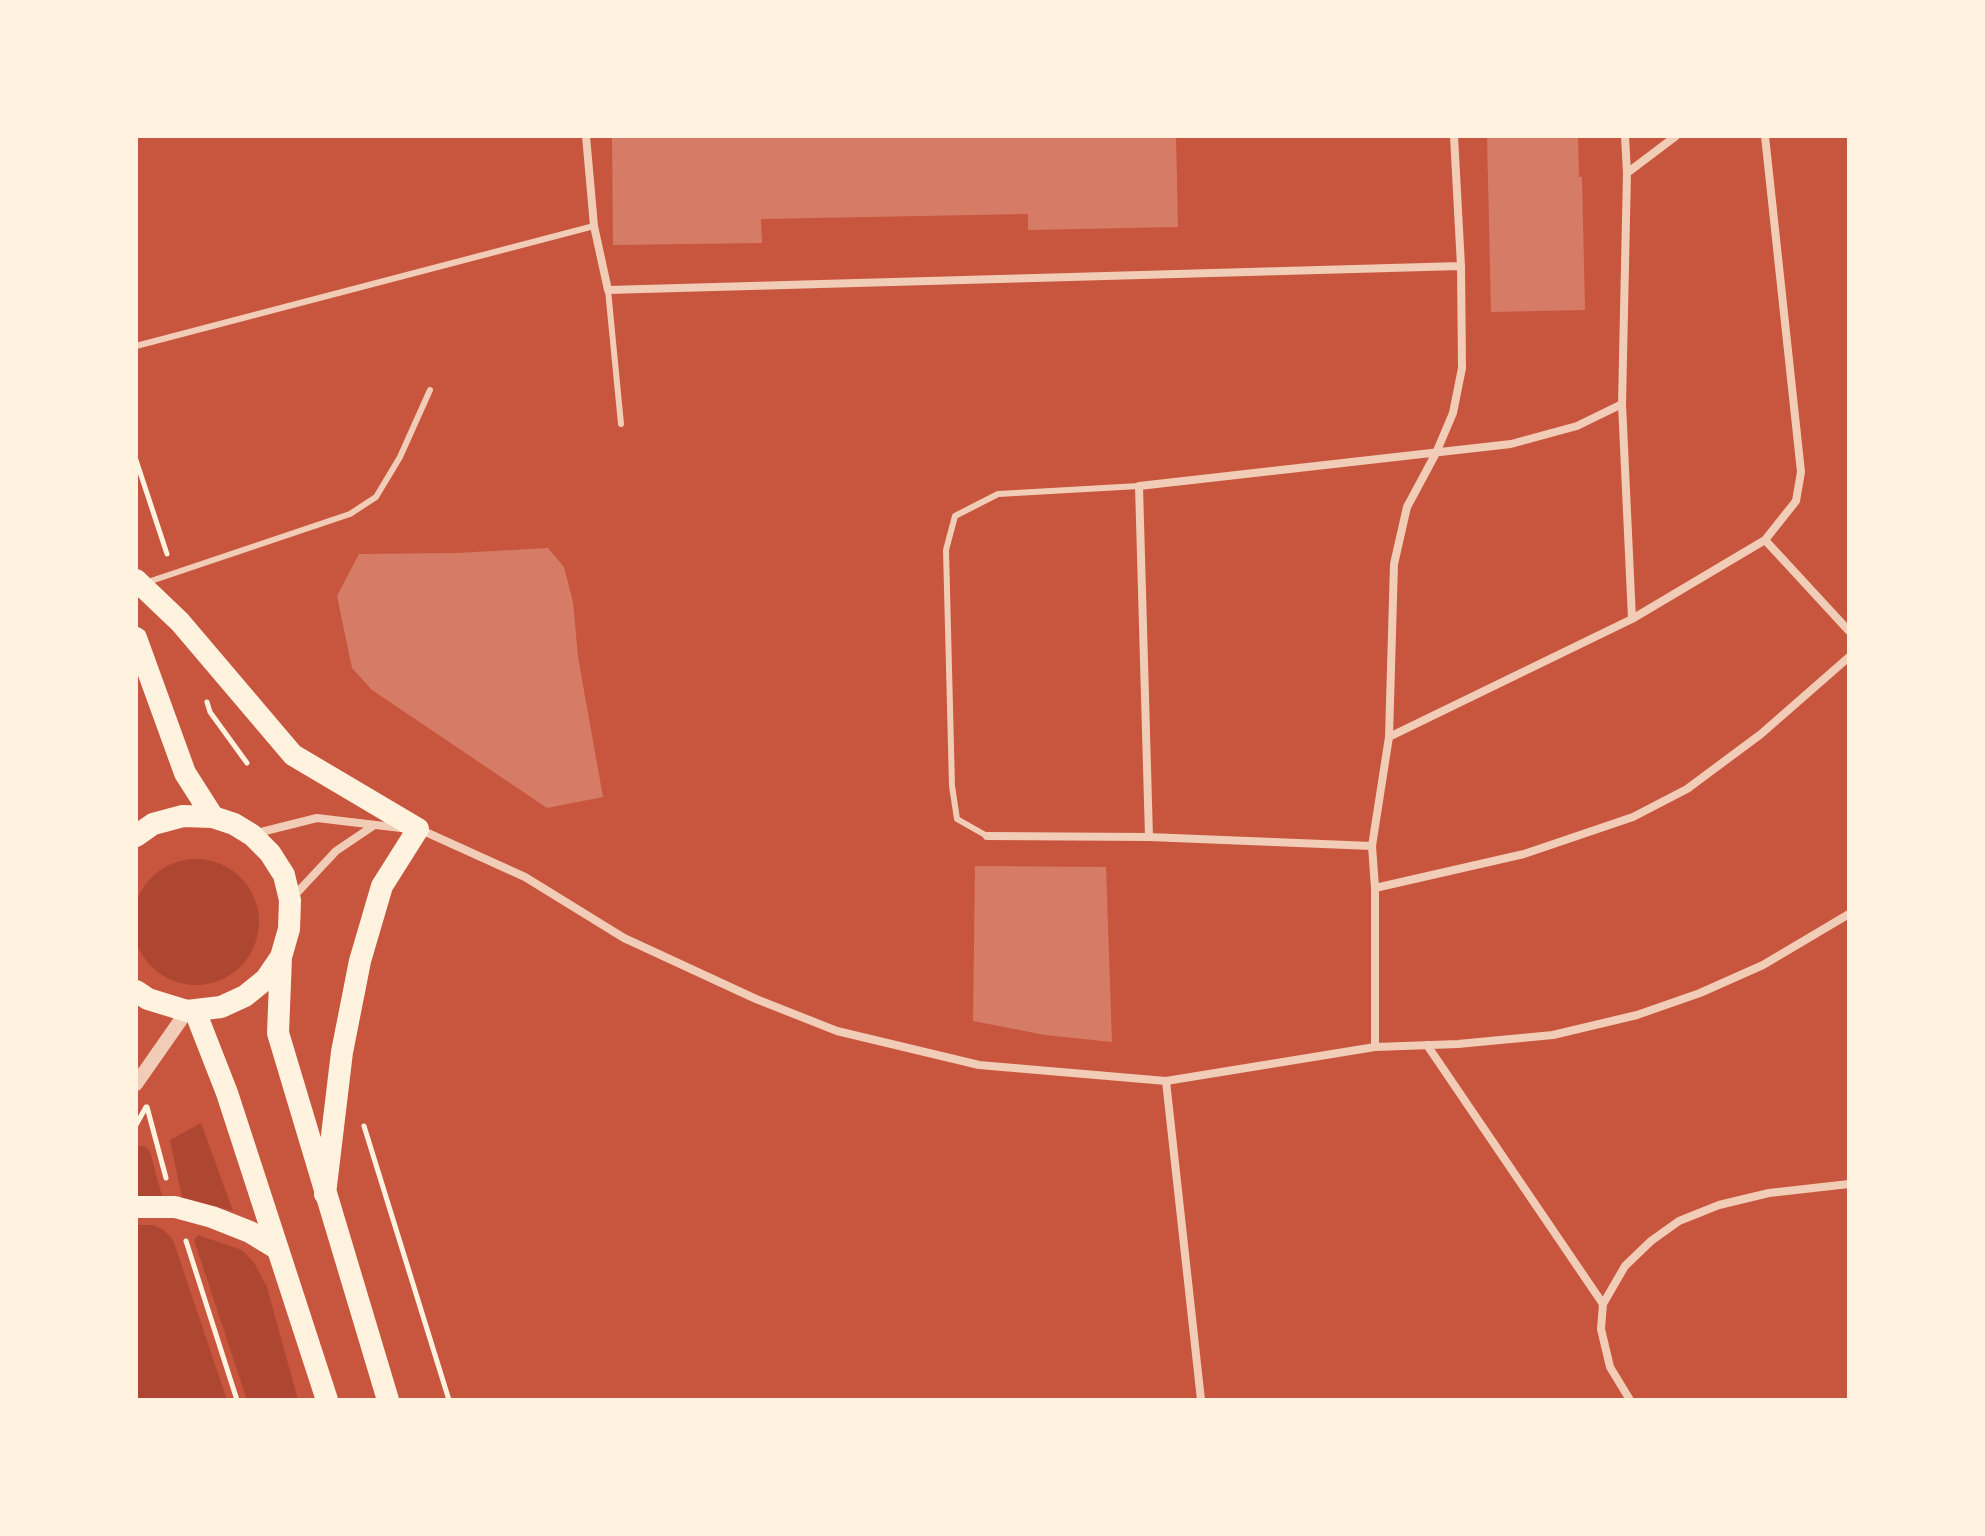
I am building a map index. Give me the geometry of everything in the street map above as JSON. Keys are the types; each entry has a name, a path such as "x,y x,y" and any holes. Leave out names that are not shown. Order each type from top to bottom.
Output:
{"highway":[{"path":"138,583 180,622 293,755 418,829 382,886 356,976 342,1052 325,1194"},
{"path":"136,638 185,773 213,817"},
{"path":"136,836 153,824 183,816 213,817 234,824 252,835 270,853 284,875 290,900 289,929 281,957 278,1033 388,1400"},
{"path":"136,991 148,999 191,1011 221,1007 245,996 266,979 281,957"},
{"path":"191,1011 227,1093 327,1400"},
{"path":"136,1207 175,1207 212,1217 250,1232 278,1249"}],"street":[{"path":"586,136 594,226 608,290 1461,266"},
{"path":"1375,1047 1372,846 1389,737 1394,564 1407,507 1453,413 1462,368 1461,266 1454,136"},
{"path":"1625,136 1627,173 1622,404 1632,619"},
{"path":"1627,173 1676,136"},
{"path":"1389,737 1632,619 1765,540 1796,501 1801,472 1765,136"},
{"path":"1149,837 1139,486 1511,444 1577,426 1622,404"},
{"path":"1765,540 1849,631"},
{"path":"1375,888 1524,854 1633,817 1687,789 1761,734 1849,657"},
{"path":"252,835 317,818 418,829 525,877 638,945 756,999 837,1031 979,1065 1166,1081 1375,1047 1553,1035 1637,1015 1700,993 1763,965 1849,914"},
{"path":"290,900 336,851 373,826"},
{"path":"987,836 1149,837 1372,846"},
{"path":"136,1084 191,1011"},
{"path":"1427,1045 1603,1304"},
{"path":"1166,1081 1201,1400"},
{"path":"1630,1400 1610,1367 1601,1329 1603,1304 1625,1266 1651,1241 1679,1221 1719,1205 1769,1193 1849,1184"}],"lane":[{"path":"136,346 594,226"},
{"path":"608,290 621,424"},
{"path":"138,583 350,514 363,506 376,497 400,457 430,390"},
{"path":"987,836 957,819 952,786 946,550 955,516 998,494 1139,486"}],"path":[{"path":"136,1125 147,1107"},
{"path":"360,1113 449,1400"}],"shaded area":[{"path":"196,859 220,864 240,878 254,898 259,922 254,946 240,966 220,980 196,985 172,980 152,966 138,946 133,922 138,898 152,878 172,864"},
{"path":"201,1123 233,1211 182,1198 170,1140"},
{"path":"138,1146 145,1146 150,1152 162,1196 136,1197"},
{"path":"136,1225 153,1225 164,1230 173,1240 227,1400 136,1400"},
{"path":"198,1235 242,1250 255,1264 267,1287 298,1400 247,1400 194,1240"}],"building":[{"path":"612,136 1176,136 1178,227 1028,230 1028,214 761,219 762,243 613,245"},
{"path":"1487,136 1578,136 1585,310 1491,312"},
{"path":"548,548 564,567 573,602 578,657 603,797 547,808 372,690 352,668 337,596 359,554"},
{"path":"975,866 1106,867 1112,1042 1045,1035 973,1021"}]}
